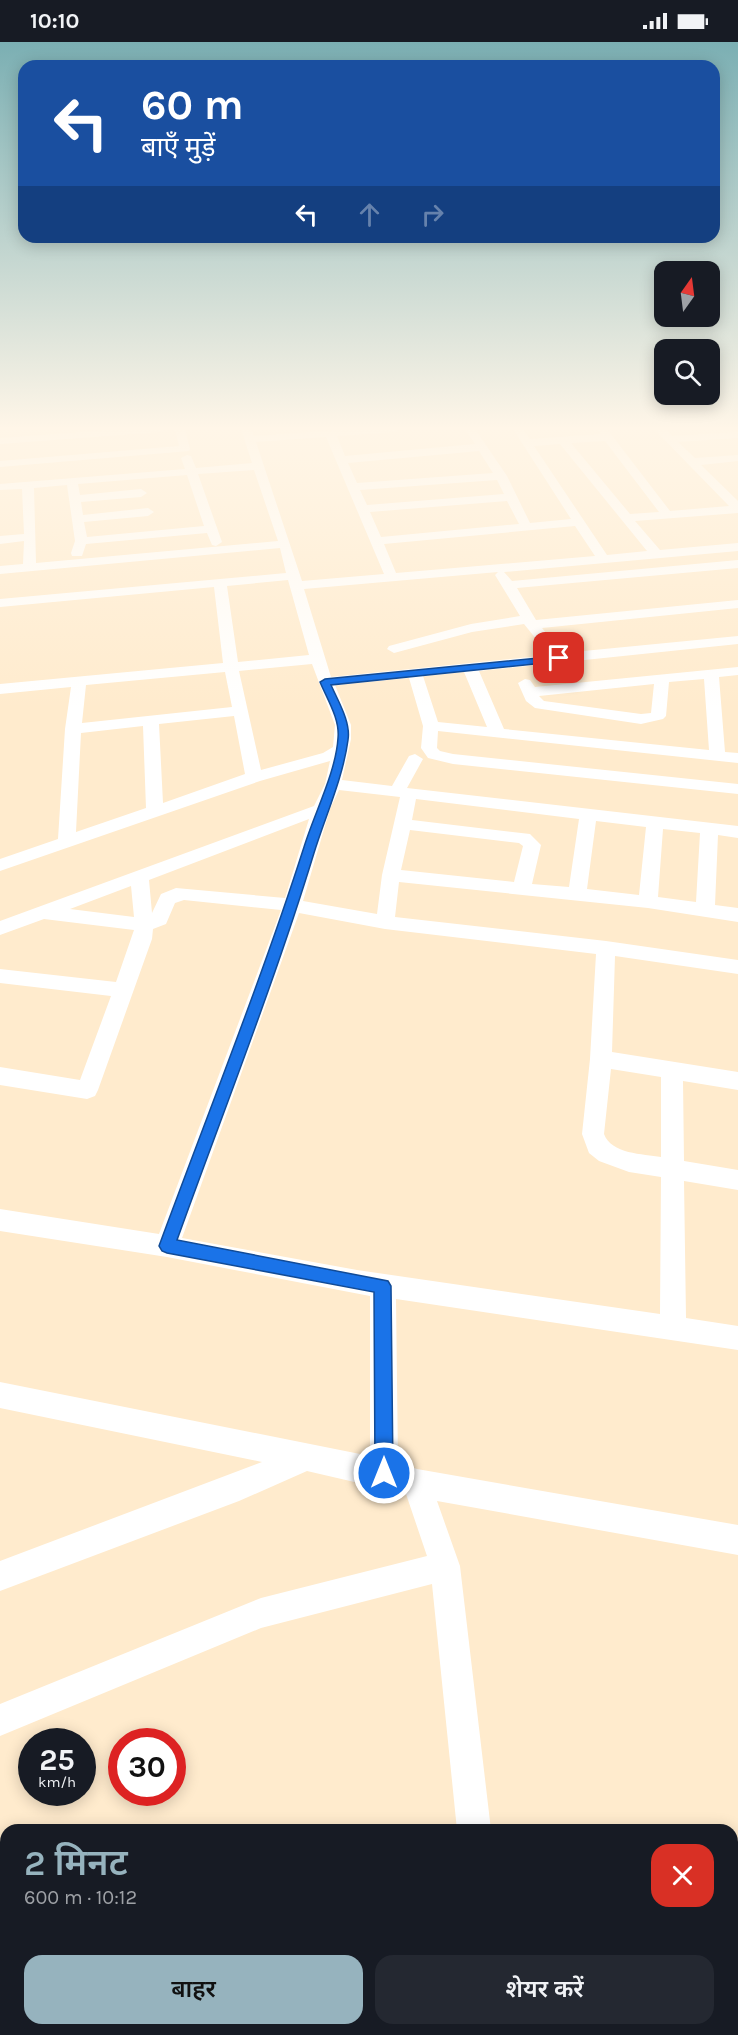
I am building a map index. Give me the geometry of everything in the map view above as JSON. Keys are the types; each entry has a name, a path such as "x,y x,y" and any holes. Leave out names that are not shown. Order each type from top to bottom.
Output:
{"street":[{"path":"28,567 29,522"},
{"path":"75,562 81,541 78,522"},
{"path":"150,522 153,534"},
{"path":"209,522 218,551"},
{"path":"167,1246 292,905 321,809 333,784 344,739 343,725 317,659 277,522"},
{"path":"367,522 392,578"},
{"path":"421,522 423,526"},
{"path":"524,522 526,526"},
{"path":"375,540 423,526 526,526 579,522"},
{"path":"579,522 604,560"},
{"path":"629,522 656,554"},
{"path":"81,541 212,529"},
{"path":"0,540 30,537"},
{"path":"0,570 285,544"},
{"path":"0,603 220,582 392,578 499,570 738,547"},
{"path":"509,585 738,564"},
{"path":"499,570 530,622 559,658"},
{"path":"220,582 231,667 254,777"},
{"path":"394,649 471,628 738,604"},
{"path":"325,682 738,640"},
{"path":"0,689 317,659"},
{"path":"515,663 534,701 547,707 653,718 658,716 660,709 662,680"},
{"path":"470,668 498,734"},
{"path":"530,692 738,671"},
{"path":"415,674 431,726 430,752 453,759 738,789"},
{"path":"711,674 717,756"},
{"path":"67,843 73,729 79,682"},
{"path":"73,729 240,711"},
{"path":"151,720 155,811"},
{"path":"431,726 738,758"},
{"path":"0,865 254,777 315,761 340,749"},
{"path":"385,922 391,875 403,824 403,792 415,759"},
{"path":"333,784 738,832"},
{"path":"0,928 321,809"},
{"path":"577,894 588,814"},
{"path":"648,902 655,823"},
{"path":"403,824 524,838 532,845 522,888"},
{"path":"705,911 709,830"},
{"path":"0,1076 87,1090 142,939 144,925 139,875"},
{"path":"391,875 648,902 738,915"},
{"path":"43,912 144,925 159,919 163,912 164,902 175,895 292,905 385,922 606,948 738,967"},
{"path":"606,948 601,1059 592,1134 597,1146 607,1154 629,1162 738,1180"},
{"path":"3,971 124,990"},
{"path":"601,1059 738,1081"},
{"path":"672,1071 670,1170 672,1328"},
{"path":"0,1220 167,1246 383,1286 738,1338"},
{"path":"383,1286 384,1473"},
{"path":"0,1395 384,1473 417,1483 738,1540"},
{"path":"0,1576 239,1487 305,1458"},
{"path":"417,1483 445,1566 473,1824"},
{"path":"0,1720 261,1612 445,1566"}],"route":[{"path":"384,1473 383,1286 167,1246 292,905 321,809 333,784 344,739 343,725 325,682 559,658"}]}
